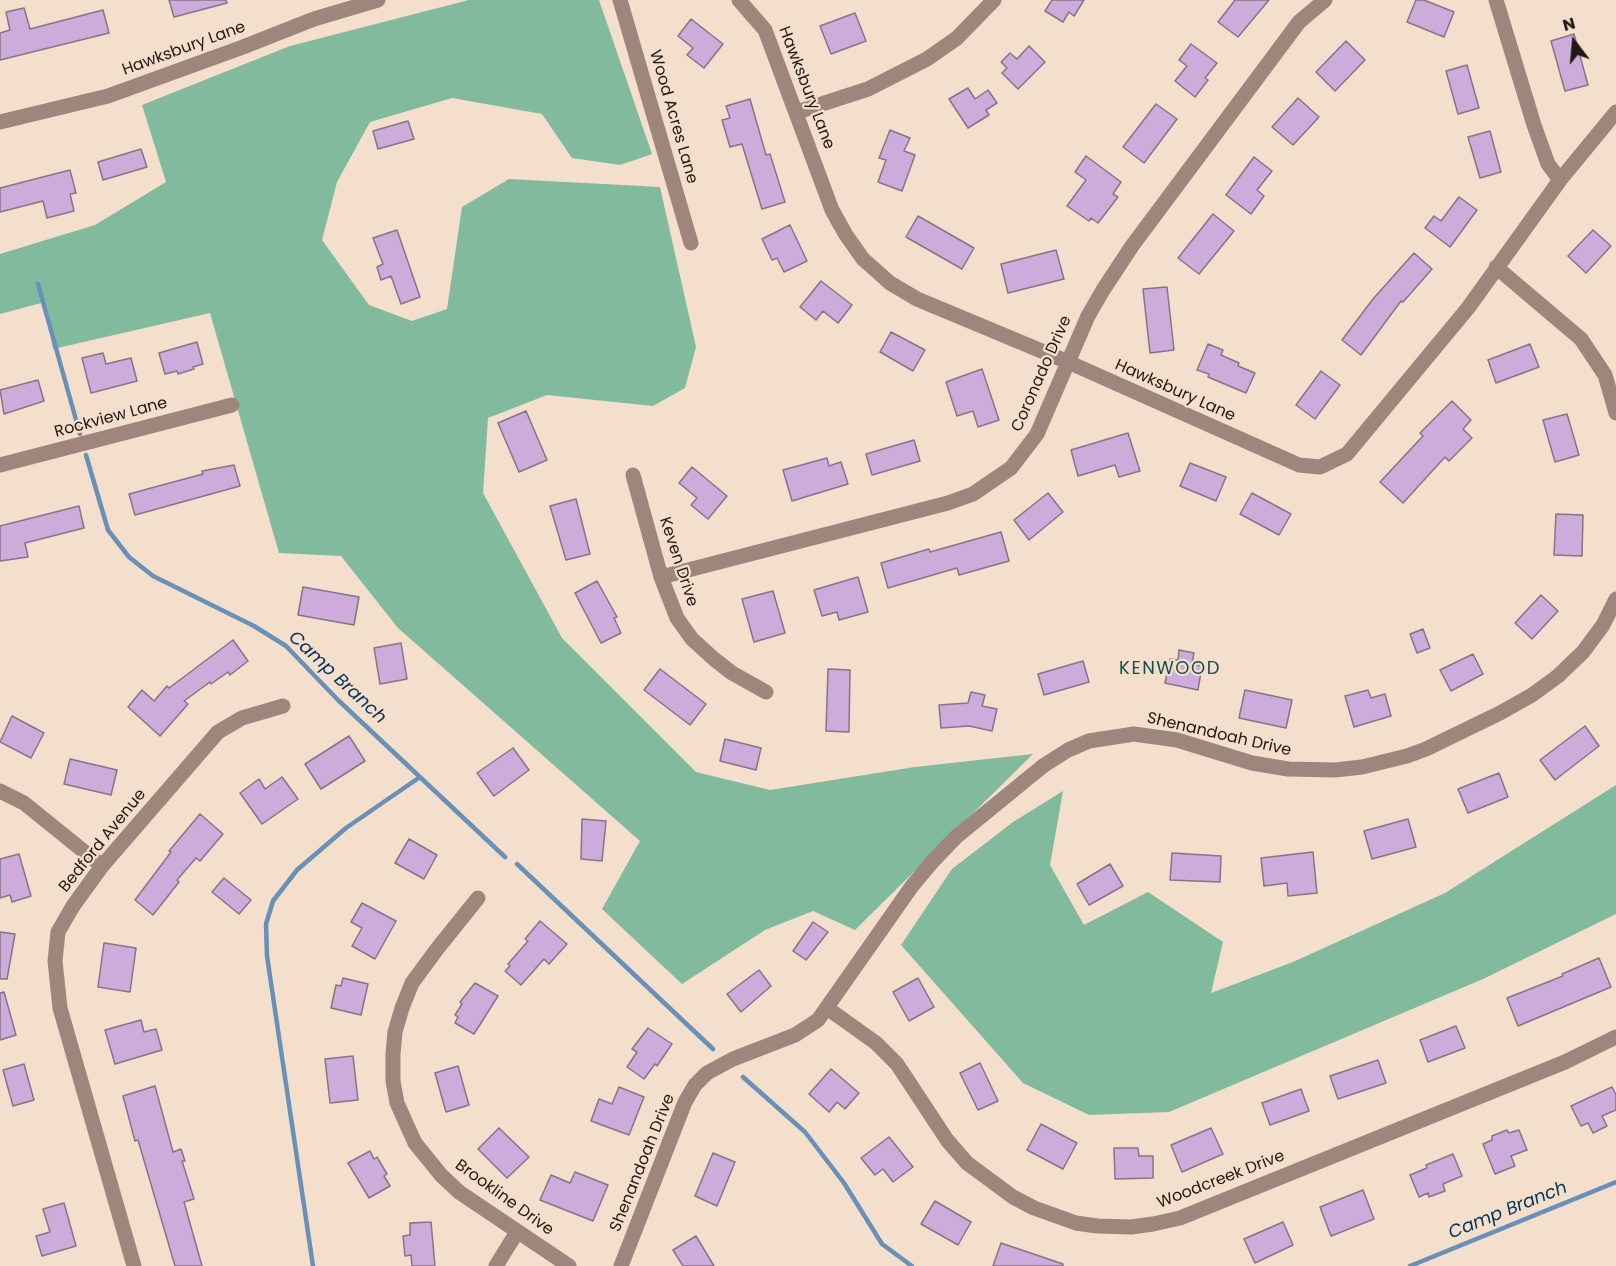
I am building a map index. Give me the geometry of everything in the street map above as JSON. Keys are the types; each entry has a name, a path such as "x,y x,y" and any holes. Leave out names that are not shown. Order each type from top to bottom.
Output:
{"street":[{"name":"Hawksbury Lane","path":"0,122 108,96 314,19 378,0"},
{"name":"Wood Acres Lane","path":"620,0 691,243"},
{"name":"Hawksbury Lane","path":"739,0 765,30 832,210 863,259 890,283 917,299 1068,362 1299,465 1320,467 1334,462 1352,448 1468,308 1560,180 1616,112"},
{"path":"797,112 868,89 927,59 957,38 994,0"},
{"name":"Coronado Drive","path":"661,577 948,503 973,494 994,482 1011,468 1036,434 1088,316 1132,246 1299,22 1325,0"},
{"path":"1496,0 1534,125 1548,164 1560,180"},
{"path":"1496,267 1581,339 1605,375 1616,413"},
{"name":"Rockview Lane","path":"0,465 232,405"},
{"name":"Keven Drive","path":"633,475 661,577 677,618 693,639 714,659 732,673 766,692"},
{"name":"Shenandoah Drive","path":"621,1266 685,1102 695,1085 707,1073 733,1059 795,1035 818,1020 912,886 933,861 956,837 1043,765 1089,741 1134,734 1177,740 1252,764 1288,770 1335,770 1387,762 1426,749 1500,713 1558,676 1583,652 1603,625 1616,600"},
{"name":"Bedford Avenue","path":"134,1266 60,1008 55,961 58,932 73,906 102,866 218,732 242,718 283,706"},
{"path":"0,791 33,809 102,866"},
{"name":"Brookline Drive","path":"478,898 436,949 412,983 402,1008 395,1032 393,1080 397,1103 414,1143 425,1158 459,1192 569,1266"},
{"name":"Woodcreek Drive","path":"827,1008 876,1043 891,1058 905,1075 947,1140 967,1163 1006,1192 1034,1208 1076,1224 1097,1226 1131,1227 1180,1218 1554,1066 1616,1037"},
{"path":"496,1266 517,1232"}],"green space":[{"path":"469,0 599,0 652,154 620,165 572,158 542,114 452,98 370,122 337,182 322,240 369,305 412,321 447,309 462,207 509,179 660,187 696,347 685,388 653,406 547,395 488,418 483,493 562,638 696,772 770,790 915,767 1033,754 855,930 813,911 765,930 682,984 602,909 640,841 398,628 341,556 279,553 210,313 53,349 45,302 0,314 0,254 95,225 166,182 142,105 290,46"},
{"path":"1616,785 1616,914 1483,979 1169,1112 1089,1115 1023,1083 901,945 952,869 1013,822 1063,791 1050,865 1084,925 1148,892 1223,942 1211,993 1293,962 1445,893"}],"building":[{"path":"169,0 226,0 227,3 174,17"},
{"path":"1052,0 1084,0 1074,16 1069,12 1063,22 1045,11"},
{"path":"1235,0 1269,0 1238,37 1218,22"},
{"path":"1416,0 1424,0 1454,12 1444,37 1407,22"},
{"path":"24,8 30,29 103,10 109,33 0,60 0,33 10,30 6,12"},
{"path":"855,13 866,41 831,54 820,26"},
{"path":"691,19 723,44 704,68 687,55 693,48 678,36"},
{"path":"1574,34 1588,85 1565,91 1551,41"},
{"path":"1346,41 1365,60 1335,91 1316,72"},
{"path":"1191,44 1217,63 1205,78 1208,80 1195,97 1175,81 1187,66 1179,60"},
{"path":"1029,46 1045,62 1018,89 1002,73 1007,68 1001,62 1010,53 1017,59"},
{"path":"1467,65 1479,108 1458,114 1446,71"},
{"path":"968,88 975,99 988,90 997,103 986,110 989,115 968,128 949,99"},
{"path":"1298,98 1319,117 1293,145 1272,127"},
{"path":"750,99 766,155 770,154 785,202 762,209 742,144 730,147 722,120 730,118 726,106"},
{"path":"1156,104 1177,119 1144,163 1123,147"},
{"path":"408,121 414,139 378,149 373,131"},
{"path":"890,130 910,138 904,151 915,155 902,191 878,182 886,160 879,158"},
{"path":"1490,131 1501,172 1480,178 1468,137"},
{"path":"141,149 147,167 103,180 98,162"},
{"path":"1086,156 1121,182 1113,194 1118,197 1098,223 1091,218 1089,221 1067,206 1086,180 1075,172"},
{"path":"1254,157 1272,171 1257,190 1264,196 1251,214 1226,195"},
{"path":"70,170 76,193 70,194 74,211 47,218 43,201 0,212 0,188"},
{"path":"1459,197 1477,210 1450,247 1425,228 1434,216 1441,221"},
{"path":"1213,214 1234,231 1199,274 1178,258"},
{"path":"918,216 974,248 962,269 906,237"},
{"path":"790,225 807,261 784,272 777,258 772,260 762,239"},
{"path":"397,230 420,297 401,304 391,276 381,280 377,267 383,264 373,238"},
{"path":"1593,230 1611,246 1586,273 1568,256"},
{"path":"1056,250 1064,279 1008,293 1001,264"},
{"path":"1414,253 1432,269 1403,302 1401,301 1361,355 1342,340 1373,299"},
{"path":"821,281 852,305 838,323 823,311 816,320 800,307"},
{"path":"1167,287 1174,350 1150,353 1143,289"},
{"path":"891,332 925,350 913,371 880,352"},
{"path":"197,342 203,364 178,374 177,371 165,374 159,353"},
{"path":"1208,344 1223,350 1221,355 1239,363 1238,366 1255,373 1246,393 1197,370"},
{"path":"1530,344 1539,367 1496,383 1488,360"},
{"path":"103,353 106,364 131,358 137,381 91,393 82,358"},
{"path":"982,369 999,420 978,427 973,411 957,416 946,382"},
{"path":"1321,371 1340,385 1315,419 1296,405"},
{"path":"38,380 44,401 4,414 0,390"},
{"path":"1452,401 1471,420 1463,429 1472,438 1449,461 1445,457 1403,503 1380,482 1423,436 1420,433"},
{"path":"526,411 547,460 519,472 498,423"},
{"path":"1567,414 1579,455 1555,462 1543,420"},
{"path":"1128,433 1140,471 1119,477 1115,465 1078,476 1071,450"},
{"path":"914,440 920,461 872,475 866,454"},
{"path":"827,458 829,466 841,462 848,484 792,501 783,470"},
{"path":"1190,463 1226,477 1216,501 1180,486"},
{"path":"234,465 240,486 135,515 129,494 203,474 202,471"},
{"path":"692,467 727,496 708,519 691,505 697,498 679,483"},
{"path":"1048,493 1063,512 1029,540 1014,520"},
{"path":"1252,493 1291,514 1279,535 1240,514"},
{"path":"576,499 590,554 566,560 550,506"},
{"path":"79,506 84,528 25,543 28,557 0,561 0,526"},
{"path":"1556,514 1583,515 1582,556 1554,555"},
{"path":"1001,532 1009,561 959,575 957,568 888,588 881,563"},
{"path":"858,577 868,612 839,620 837,612 822,616 814,590"},
{"path":"597,581 617,617 614,618 621,633 601,643 575,593"},
{"path":"303,587 359,597 354,625 298,615"},
{"path":"773,591 785,633 754,642 742,599"},
{"path":"1541,595 1558,611 1532,639 1515,623"},
{"path":"1423,629 1430,648 1417,653 1410,634"},
{"path":"233,640 248,661 230,675 228,672 211,684 210,682 184,701 188,704 160,736 128,707 142,690 154,701 167,686 169,688"},
{"path":"401,643 407,679 380,684 374,648"},
{"path":"1179,650 1194,653 1192,664 1202,666 1198,690 1165,683 1170,659 1178,660"},
{"path":"1473,654 1483,674 1451,691 1440,670"},
{"path":"1083,661 1089,682 1044,695 1038,674"},
{"path":"660,669 706,704 690,725 644,690"},
{"path":"828,669 850,670 849,732 826,731"},
{"path":"1245,690 1292,700 1286,728 1239,718"},
{"path":"1368,690 1371,698 1385,694 1391,716 1354,727 1345,696"},
{"path":"971,692 985,695 982,706 997,709 992,731 969,726 941,728 939,705 968,703"},
{"path":"12,716 44,733 31,758 0,742"},
{"path":"1585,726 1599,746 1555,780 1540,760"},
{"path":"349,736 365,761 321,789 305,764"},
{"path":"725,739 761,748 756,770 720,761"},
{"path":"513,748 529,770 494,796 477,773"},
{"path":"70,759 117,770 111,795 64,784"},
{"path":"1499,773 1508,797 1468,813 1458,789"},
{"path":"282,777 298,799 262,824 240,793 259,779 265,789"},
{"path":"200,814 223,834 200,861 196,858 177,880 179,882 153,915 135,900 171,852 169,851"},
{"path":"582,819 606,821 602,861 581,859"},
{"path":"1408,819 1416,847 1372,859 1364,831"},
{"path":"409,839 437,855 424,879 395,863"},
{"path":"1313,852 1317,893 1288,896 1287,883 1264,886 1261,858"},
{"path":"1172,853 1221,856 1220,882 1170,880"},
{"path":"19,854 31,896 12,902 10,895 0,898 0,859"},
{"path":"1110,864 1123,886 1089,905 1077,884"},
{"path":"224,878 251,900 239,914 212,892"},
{"path":"362,903 396,921 375,959 352,946 362,928 351,922"},
{"path":"540,921 567,944 549,964 544,959 521,985 505,971 510,966 508,964 528,941 525,939"},
{"path":"813,922 828,932 806,960 793,951"},
{"path":"0,932 15,934 7,979 0,979"},
{"path":"104,943 136,948 130,992 98,987"},
{"path":"1599,958 1611,987 1518,1026 1507,998 1563,976 1562,974"},
{"path":"759,970 771,986 741,1012 727,994"},
{"path":"343,978 368,984 361,1015 331,1008 336,985 341,986"},
{"path":"918,978 934,1007 909,1021 893,992"},
{"path":"475,983 498,996 474,1034 455,1023 458,1017 455,1015 462,1004 460,1002"},
{"path":"4,992 16,1035 0,1040 0,993"},
{"path":"141,1020 144,1032 156,1029 162,1050 115,1064 105,1030"},
{"path":"1456,1026 1465,1048 1428,1062 1420,1040"},
{"path":"648,1028 672,1044 657,1066 655,1064 644,1079 627,1067 637,1052 632,1049"},
{"path":"353,1056 358,1100 330,1103 325,1059"},
{"path":"1378,1060 1386,1083 1338,1099 1330,1076"},
{"path":"980,1063 998,1101 978,1110 960,1073"},
{"path":"24,1064 34,1100 13,1106 3,1070"},
{"path":"458,1066 469,1105 446,1112 435,1073"},
{"path":"831,1069 859,1093 845,1109 837,1102 829,1112 809,1094"},
{"path":"155,1086 173,1152 181,1149 185,1161 182,1161 194,1199 184,1202 202,1266 175,1266 123,1096"},
{"path":"619,1087 644,1097 629,1135 591,1121 599,1099 612,1104"},
{"path":"1612,1087 1616,1095 1616,1110 1602,1116 1607,1126 1593,1133 1588,1123 1581,1126 1571,1106"},
{"path":"1301,1089 1309,1111 1270,1125 1262,1103"},
{"path":"1041,1124 1077,1143 1063,1169 1027,1150"},
{"path":"499,1128 529,1157 507,1178 478,1149"},
{"path":"1211,1128 1223,1154 1182,1172 1171,1145"},
{"path":"1507,1130 1509,1133 1519,1130 1527,1150 1511,1156 1515,1166 1495,1174 1483,1144 1492,1140 1492,1136"},
{"path":"889,1137 913,1167 893,1182 883,1169 875,1175 861,1158"},
{"path":"1114,1148 1138,1148 1139,1156 1153,1156 1153,1178 1115,1179"},
{"path":"370,1151 374,1159 377,1157 387,1174 384,1176 390,1186 369,1198 348,1163"},
{"path":"713,1153 735,1162 717,1206 695,1196"},
{"path":"1453,1154 1462,1176 1443,1184 1445,1191 1429,1197 1428,1193 1419,1197 1410,1175 1427,1168 1426,1165"},
{"path":"575,1172 608,1185 593,1221 540,1200 551,1175 570,1183"},
{"path":"1363,1190 1374,1219 1331,1236 1320,1207"},
{"path":"935,1201 971,1222 958,1245 921,1224"},
{"path":"64,1203 76,1246 42,1256 36,1236 50,1232 43,1209"},
{"path":"431,1222 435,1266 412,1266 411,1255 405,1256 403,1236 410,1235 410,1223"},
{"path":"1283,1222 1293,1245 1255,1263 1244,1239"},
{"path":"696,1236 714,1266 683,1266 673,1250"},
{"path":"1001,1243 1063,1264 1063,1266 993,1266"}],"waterway":[{"name":"Camp Branch","path":"38,284 80,434"},
{"name":"Camp Branch","path":"86,455 108,530 129,557 153,576 254,626 286,646 338,700 505,857"},
{"path":"313,1266 267,956 266,924 273,901 297,870 346,828 420,777"},
{"name":"Camp Branch","path":"517,864 713,1049"},
{"name":"Camp Branch","path":"743,1077 805,1132 844,1183 882,1244 912,1266"},
{"name":"Camp Branch","path":"1410,1266 1616,1182"}],"district":[{"name":"KENWOOD","path":"1170,669"}]}
